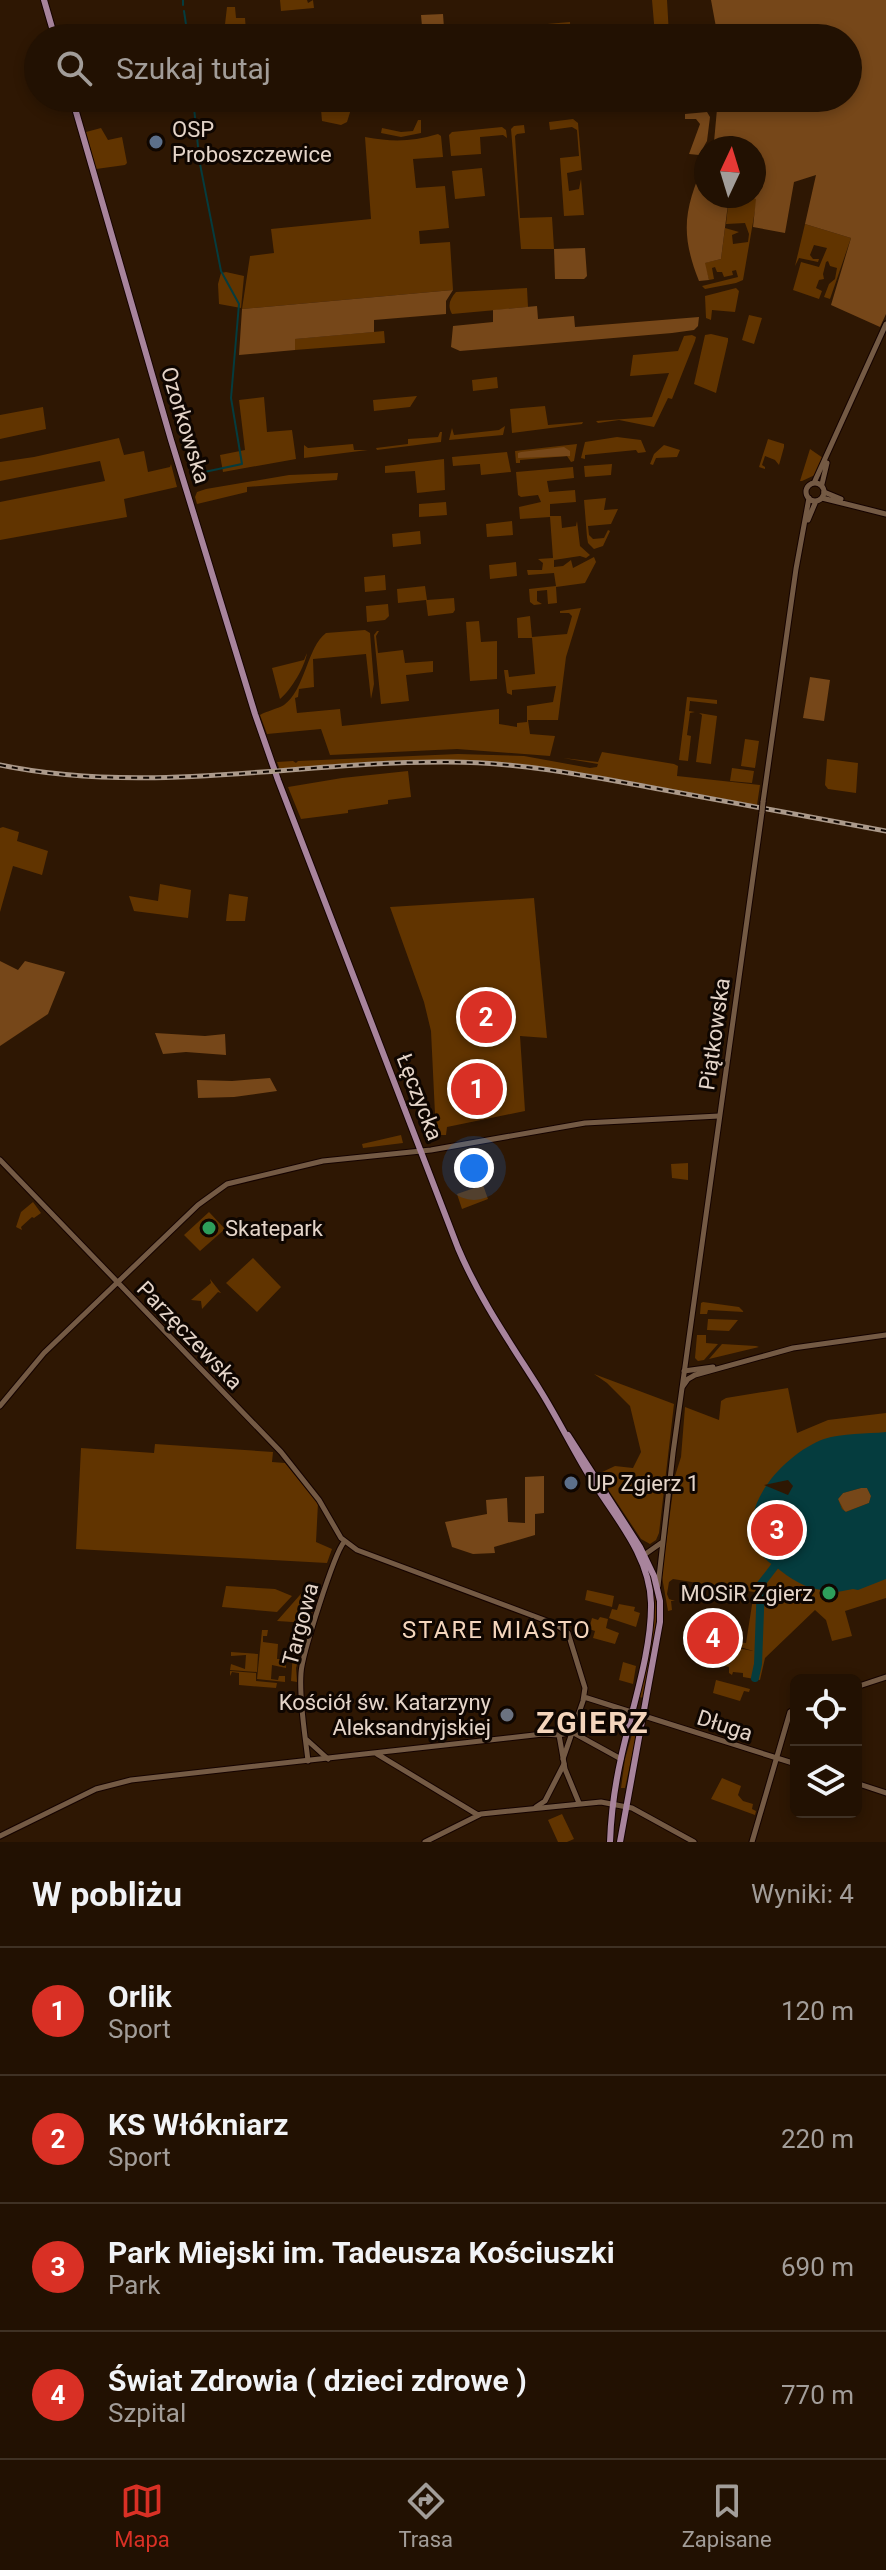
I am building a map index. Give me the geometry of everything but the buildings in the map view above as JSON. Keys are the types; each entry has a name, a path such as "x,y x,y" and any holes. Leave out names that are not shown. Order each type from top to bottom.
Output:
{"main road":[{"path":"44,0 51,24"},
{"name":"Ozorkowska","path":"76,112 162,411 271,761"},
{"name":"Łęczycka","path":"271,761 468,1271 597,1485"},
{"path":"597,1485 635,1539 659,1591 660,1622 620,1842"},
{"path":"597,1485 642,1556 649,1582 651,1610 633,1713 621,1759 610,1842"}],"street":[{"name":"Piątkowska","path":"659,1591 662,1542 686,1355 809,498 806,490 814,483 831,450 886,324"},
{"name":"Piątkowska","path":"803,532 821,494 831,450"},
{"path":"814,483 821,494"},
{"path":"809,498 821,494 886,514"},
{"path":"0,1406 44,1353 198,1205 227,1184 323,1161 421,1151 585,1123 719,1116"},
{"name":"Parzęczewska","path":"0,1160 281,1452 319,1500 342,1544"},
{"path":"682,1387 695,1375 808,1345 886,1335"},
{"path":"686,1355 698,1368"},
{"path":"684,1371 722,1367"},
{"path":"684,1371 695,1375"},
{"path":"635,1539 644,1545 656,1547"},
{"path":"642,1556 662,1542"},
{"path":"342,1544 561,1627 571,1641 584,1682 584,1697 563,1762 545,1801 536,1807"},
{"name":"Targowa","path":"308,1761 302,1664 342,1544"},
{"path":"862,1685 886,1677"},
{"name":"Długa","path":"584,1697 790,1762"},
{"path":"752,1842 790,1712"},
{"path":"0,1836 111,1784 165,1775 572,1732 621,1759"},
{"path":"559,1735 563,1762 579,1803"},
{"path":"306,1739 328,1759"},
{"path":"376,1753 478,1815"},
{"path":"862,1785 886,1793"},
{"path":"425,1842 478,1815 579,1803 614,1803 659,1821 694,1842"},
{"path":"457,1824 463,1816 460,1805"}],"shaded area":[{"path":"280,0 307,0 308,3 313,0 314,8 281,11"},
{"path":"652,0 667,0 668,24 654,24"},
{"path":"711,0 886,0 886,314 880,327 831,305 851,238 805,224 816,175 794,182 785,233 753,227 755,208 766,208 766,136 715,136 717,112 862,112 862,24 715,24"},
{"path":"227,7 235,7 236,18 245,18 245,24 225,24"},
{"path":"443,14 444,24 422,24 421,15"},
{"path":"321,112 350,112 347,122 341,125 322,121"},
{"path":"707,112 710,117 708,136 696,136 700,124 696,119 685,119 685,114"},
{"path":"573,119 578,123 582,170 567,173 569,191 579,189 581,179 584,215 564,216 560,158 579,156 577,130 572,127 550,130 549,122"},
{"path":"418,120 421,120 421,133 401,137 381,133 382,128 413,131"},
{"path":"524,125 525,133 515,136 520,218 552,217 554,249 521,249 511,129"},
{"path":"502,127 506,130 507,138 503,135 480,137 481,154 451,156 449,135 452,132"},
{"path":"101,128 108,140 122,137 125,165 96,169 86,132"},
{"path":"441,136 443,157 413,159 416,188 445,186 449,228 419,231 420,244 450,242 453,290 242,309 250,256 274,253 271,229 371,219 365,137 402,140"},
{"path":"482,168 485,196 455,199 452,171"},
{"path":"694,189 694,208 727,208 721,259 705,263 709,280 699,281 689,248 687,219"},
{"path":"728,208 755,208 743,280 705,289 702,286 738,277 736,270 732,271 733,275 724,277 715,267 712,268 714,279 709,280 704,263 721,259 725,228 739,232 732,235 733,244 748,242 745,223 726,224"},
{"path":"805,224 851,238 830,299 824,297 829,284 835,279 837,268 830,266 828,261 824,279 819,280 816,288 822,291 819,299 793,290 801,262 819,267 827,248 814,245 810,255 813,259 819,259 818,262 799,258 795,266"},
{"path":"585,248 587,276 584,279 555,279 554,249"},
{"path":"221,273 244,276 241,308 219,304 218,284"},
{"path":"527,288 528,307 452,314 450,311 450,302 456,292"},
{"path":"736,288 739,291 735,312 712,310 711,320 706,318 705,296"},
{"path":"453,290 446,301 446,314 374,320 374,332 295,339 295,350 239,355 242,309"},
{"path":"537,306 538,319 574,316 575,327 699,317 694,330 672,333 460,351 451,347 453,326 493,322 493,310"},
{"path":"749,315 762,318 754,344 742,340"},
{"path":"384,331 385,343 295,350 294,339"},
{"path":"705,335 728,338 716,393 694,384"},
{"path":"684,336 696,337 695,341 672,399 668,398 654,427 619,420 596,421 652,417 669,373 630,376 633,355 678,351"},
{"path":"497,377 498,388 473,391 472,380"},
{"path":"417,396 410,407 374,411 373,400"},
{"path":"264,397 267,432 292,430 296,459 223,472 220,455 245,450 239,400"},
{"path":"545,406 548,425 583,422 512,433 510,409"},
{"path":"43,407 46,429 0,439 0,415"},
{"path":"505,426 503,435 449,440 452,428 454,435 499,430"},
{"path":"440,432 441,442 376,448 408,444 408,439 438,437"},
{"path":"617,437 641,440 646,452 638,453 636,450 581,458 585,442"},
{"path":"119,438 124,455 144,451 148,472 170,467 171,464 177,487 124,499 127,517 0,540 0,502 105,481 100,461 0,481 0,462"},
{"path":"768,439 784,444 784,447 779,465 765,456 762,465 765,469 759,467"},
{"path":"353,444 354,450 368,450 304,458 304,445 308,448"},
{"path":"577,444 574,461 571,462 567,456 520,460 516,463 515,451"},
{"path":"664,445 680,450 677,457 656,458 653,465 650,464 654,454"},
{"path":"564,447 570,451 570,456 518,458 521,452"},
{"path":"810,449 823,458 815,475 800,481"},
{"path":"507,452 511,472 481,475 480,464 453,466 452,457"},
{"path":"444,459 445,490 417,493 415,471 385,473 385,466"},
{"path":"612,464 611,475 585,477 584,466"},
{"path":"573,467 574,478 547,481 549,492 575,490 576,502 550,504 550,516 561,516 562,528 576,526 577,521 580,546 590,555 586,558 554,560 554,567 563,566 571,560 573,568 594,557 596,562 585,583 556,587 557,603 548,604 547,590 537,591 537,601 542,604 534,605 530,602 529,589 556,586 554,573 528,575 527,570 542,570 543,563 538,559 553,558 550,517 520,519 519,507 541,502 538,495 518,495 516,472"},
{"path":"338,473 337,480 247,487 247,492 197,504 195,497 197,492 206,489 289,475"},
{"path":"606,498 604,510 618,509 611,524 588,526 593,539 604,538 610,531 603,546 594,549 588,543 584,500"},
{"path":"446,502 447,515 419,517 419,504"},
{"path":"512,521 513,535 487,537 486,524"},
{"path":"420,531 421,544 393,547 392,534"},
{"path":"516,562 517,576 490,579 489,565"},
{"path":"385,575 386,590 365,592 364,577"},
{"path":"425,586 427,600 454,598 453,613 428,616 426,600 398,603 397,589"},
{"path":"388,604 389,616 385,620 367,622 366,606"},
{"path":"581,608 566,657 558,720 528,720 530,734 555,736 550,756 457,749 330,755 321,729 267,734 260,715 284,705 291,698 314,648 326,633 365,630 370,633 374,684 371,699 366,654 313,659 314,687 299,689 295,698 297,713 340,709 342,726 499,709 499,724 517,727 517,723 527,722 527,706 553,702 556,686 512,690 512,695 507,693 504,670 508,670 509,677 535,674 532,638 518,638 517,618 530,616 532,637 567,634 572,616 560,611"},
{"path":"479,621 481,642 497,641 497,679 470,681 466,622"},
{"path":"377,631 378,653 403,650 405,663 433,661 433,672 406,675 409,701 381,704 374,635"},
{"path":"307,653 297,677 280,699 272,668 304,660"},
{"path":"810,677 830,680 824,721 803,718"},
{"path":"687,697 717,700 717,704 690,701 689,711 695,712 690,713 688,761 679,760"},
{"path":"699,713 717,716 711,764 696,762 702,715"},
{"path":"745,739 759,741 755,768 741,766"},
{"path":"602,752 674,764 678,766 677,776 760,785 757,805 595,775 490,761 419,760 280,770 277,762 458,754 524,756 590,768 598,764 563,758 598,762"},
{"path":"827,759 858,763 856,793 828,789 825,785"},
{"path":"732,768 754,771 752,783 730,781"},
{"path":"408,771 411,797 348,810 348,813 301,819 288,787 342,778"},
{"path":"0,828 19,832 17,841 48,851 42,875 13,866 0,912"},
{"path":"160,884 191,890 188,918 134,911 129,896 158,901"},
{"path":"229,894 248,897 245,921 226,921"},
{"path":"534,898 547,1038 520,1036 525,1111 447,1127 446,1135 436,1135 431,1031 424,1002 390,907"},
{"path":"0,961 18,970 25,961 65,972 48,1014 0,1046"},
{"path":"155,1033 225,1034 226,1055 163,1054"},
{"path":"270,1078 277,1091 198,1098 197,1080"},
{"path":"401,1135 403,1143 363,1148 362,1144"},
{"path":"688,1163 688,1180 672,1178 671,1164"},
{"path":"483,1185 488,1199 462,1209 457,1194"},
{"path":"33,1202 41,1213 32,1217 21,1227 22,1230 16,1227 21,1212"},
{"name":"Skatepark","path":"209,1212 225,1229 200,1251 184,1235"},
{"path":"253,1258 281,1287 257,1312 226,1283"},
{"path":"210,1279 221,1293 218,1292 202,1309 201,1301 191,1300 211,1283"},
{"path":"703,1302 739,1307 744,1312 708,1310 707,1314 700,1314"},
{"path":"708,1319 738,1320 729,1331 707,1330"},
{"path":"697,1335 706,1335 706,1343 718,1344 704,1360 698,1361 695,1358"},
{"path":"722,1344 756,1346 759,1347 709,1359"},
{"path":"594,1374 674,1404 659,1533 650,1544 641,1539 598,1474 615,1466 633,1468 641,1452 630,1406"},
{"path":"788,1388 797,1433 828,1420 886,1413 886,1598 845,1611 852,1636 832,1641 826,1620 815,1610 765,1658 760,1680 743,1677 743,1673 733,1672 732,1675 729,1667 725,1666 730,1664 733,1647 753,1651 734,1645 734,1642 746,1643 754,1592 673,1579 669,1582 667,1594 669,1599 675,1601 671,1601 672,1610 668,1611 663,1566 675,1476 681,1457 685,1407 719,1420 721,1401 726,1398"},
{"path":"155,1444 273,1452 272,1462 285,1463 318,1503 316,1542 332,1549 327,1563 76,1549 81,1448 154,1453"},
{"path":"544,1476 544,1513 535,1514 535,1535 494,1547 495,1553 473,1554 452,1547 445,1522 487,1514 486,1500 507,1498 508,1522 525,1523 525,1477"},
{"path":"867,1488 871,1496 869,1503 845,1512 838,1499 843,1493"},
{"path":"647,1564 656,1615 644,1698 639,1697 652,1615"},
{"path":"226,1586 275,1589 292,1596 277,1612 222,1607"},
{"path":"307,1587 319,1588 308,1623 277,1621"},
{"path":"587,1590 614,1596 612,1607 585,1600"},
{"path":"619,1604 635,1607 634,1611 640,1613 636,1627 609,1618 612,1609 617,1610"},
{"path":"600,1617 608,1619 606,1628 619,1633 615,1644 593,1638 595,1631 589,1629 592,1618 598,1620"},
{"path":"307,1629 296,1668 297,1682 291,1681 297,1640 291,1637 292,1630"},
{"path":"262,1630 268,1630 263,1642 278,1644 277,1659 284,1659 286,1652 286,1668 272,1665 271,1679 278,1680 279,1676 285,1676 285,1682 257,1679"},
{"path":"231,1652 258,1654 257,1672 230,1670 231,1664 245,1669 246,1655 231,1656"},
{"path":"623,1662 636,1666 633,1684 619,1680"},
{"path":"230,1671 256,1673 256,1681 277,1683 276,1688 239,1685 239,1673 232,1672 230,1676"},
{"path":"716,1680 750,1689 749,1692 744,1691 740,1701 713,1693"},
{"path":"634,1727 638,1728 625,1788 621,1788 625,1759"},
{"path":"722,1778 741,1786 738,1795 743,1801 753,1804 755,1815 711,1799"},
{"path":"562,1814 574,1839 567,1842 558,1842 548,1820"}],"water":[{"path":"886,1432 886,1579 858,1590 832,1593 798,1582 762,1555 754,1538 752,1521 757,1503 766,1486 793,1457 831,1437","holes":["867,1488 871,1496 869,1503 846,1512 842,1509 838,1499 843,1493"]}],"pier":[{"path":"788,1480 793,1486 788,1495 764,1485"}],"waterway":[{"path":"183,0 183,5"},
{"path":"184,11 186,24"},
{"path":"194,112 199,156"},
{"path":"195,474 242,464 231,398 239,304 221,271 200,164"},
{"path":"755,1678 761,1584 781,1558"}],"railway":[{"path":"0,765 56,774 168,777 392,763 502,764 580,775 886,831"}],"place":[{"name":"OSP Proboszczewice","path":"156,142"},
{"name":"KS Włókniarz","path":"486,1017"},
{"name":"Orlik","path":"477,1089"},
{"name":"Skatepark","path":"209,1228"},
{"name":"UP Zgierz 1","path":"571,1483"},
{"name":"Park Miejski im. Tadeusza Kościuszki","path":"777,1530"},
{"name":"MOSiR Zgierz","path":"829,1593"},
{"name":"Świat Zdrowia ( dzieci zdrowe )","path":"713,1638"},
{"name":"Kościół św. Katarzyny Aleksandryjskiej","path":"507,1715"}],"district":[{"name":"STARE MIASTO","path":"497,1630"},
{"name":"ZGIERZ","path":"593,1723"}]}
